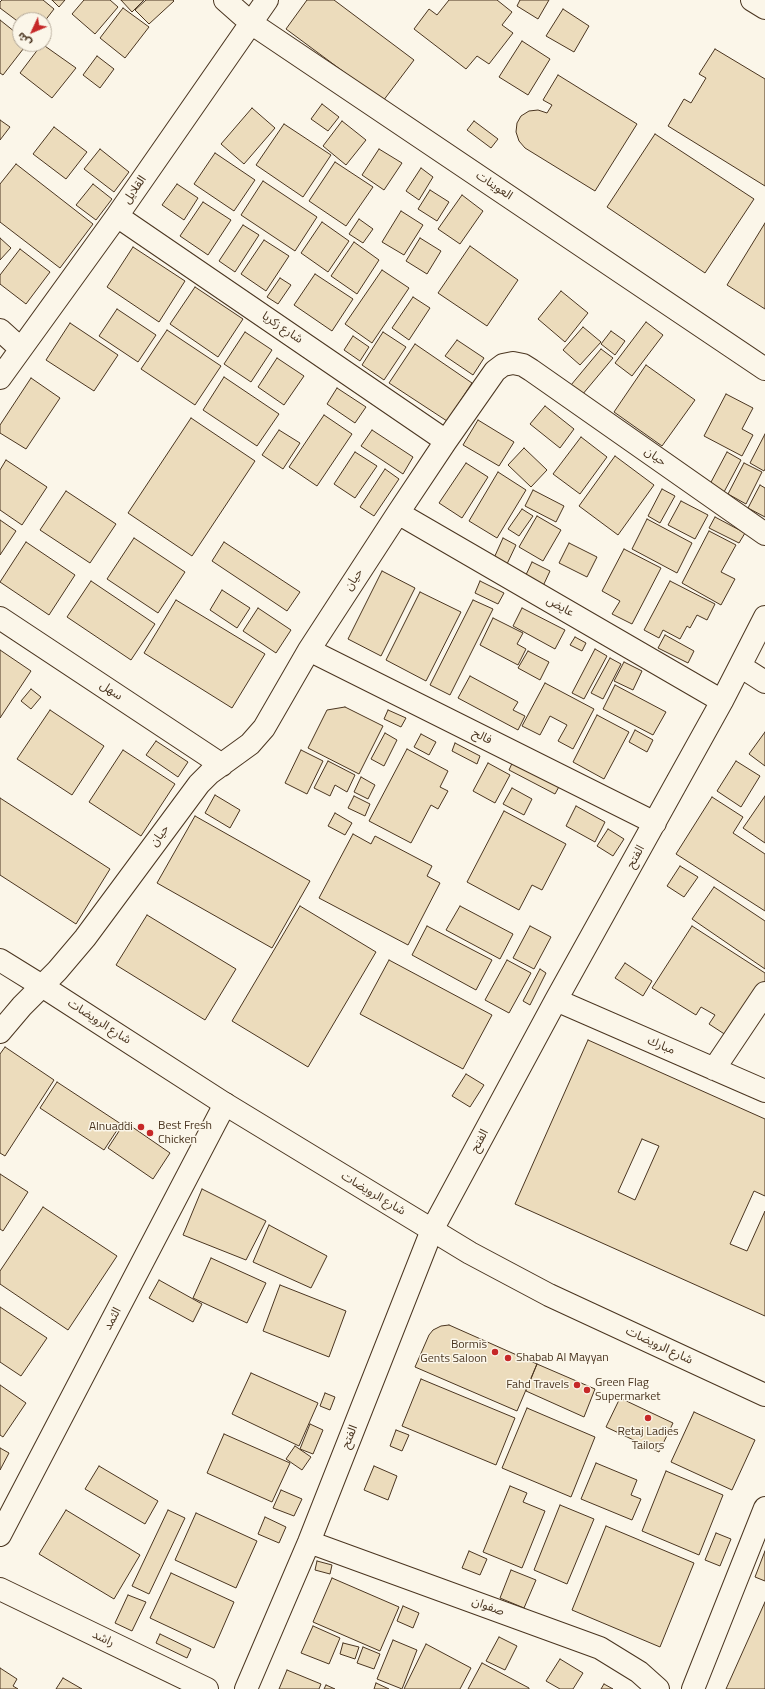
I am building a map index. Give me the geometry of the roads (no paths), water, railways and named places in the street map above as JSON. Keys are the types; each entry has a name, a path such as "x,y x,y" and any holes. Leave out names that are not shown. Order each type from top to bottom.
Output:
{"street":[{"name":"العوينات","path":"225,0 251,23 765,369"},
{"name":"القلايل","path":"0,378 117,216 267,0"},
{"path":"752,0 765,8"},
{"name":"شارع زكريا","path":"117,216 446,441"},
{"path":"0,330 21,349"},
{"name":"حيان","path":"0,1032 42,986 58,971 85,938 189,795 204,778 250,744 264,728 309,650 398,513 495,371 503,365 513,363 523,365 765,534"},
{"name":"عايض","path":"398,513 722,701"},
{"name":"الفتح","path":"246,1689 309,1542 432,1230 556,1000 722,701 765,617"},
{"name":"سهل","path":"0,618 222,765"},
{"name":"فالح","path":"309,650 655,823"},
{"path":"740,666 765,682"},
{"name":"شارع الرويضات","path":"0,960 225,1104 470,1253 549,1295 765,1395"},
{"path":"714,1069 765,993"},
{"name":"مبارك","path":"556,1000 765,1091"},
{"name":"الثمد","path":"0,1535 225,1104"},
{"path":"693,1689 765,1508"},
{"name":"صفوان","path":"309,1542 600,1648 638,1672 658,1689"},
{"name":"راشد","path":"0,1589 207,1689"}],"place":[{"name":"Alnuaddi","path":"141,1127"},
{"name":"Best Fresh Chicken","path":"150,1133"},
{"name":"Bormis Gents Saloon","path":"495,1352"},
{"name":"Shabab Al Mayyan","path":"508,1358"},
{"name":"Fahd Travels","path":"577,1385"},
{"name":"Green Flag Supermarket","path":"587,1390"},
{"name":"Retaj Ladies Tailors","path":"648,1418"}]}
